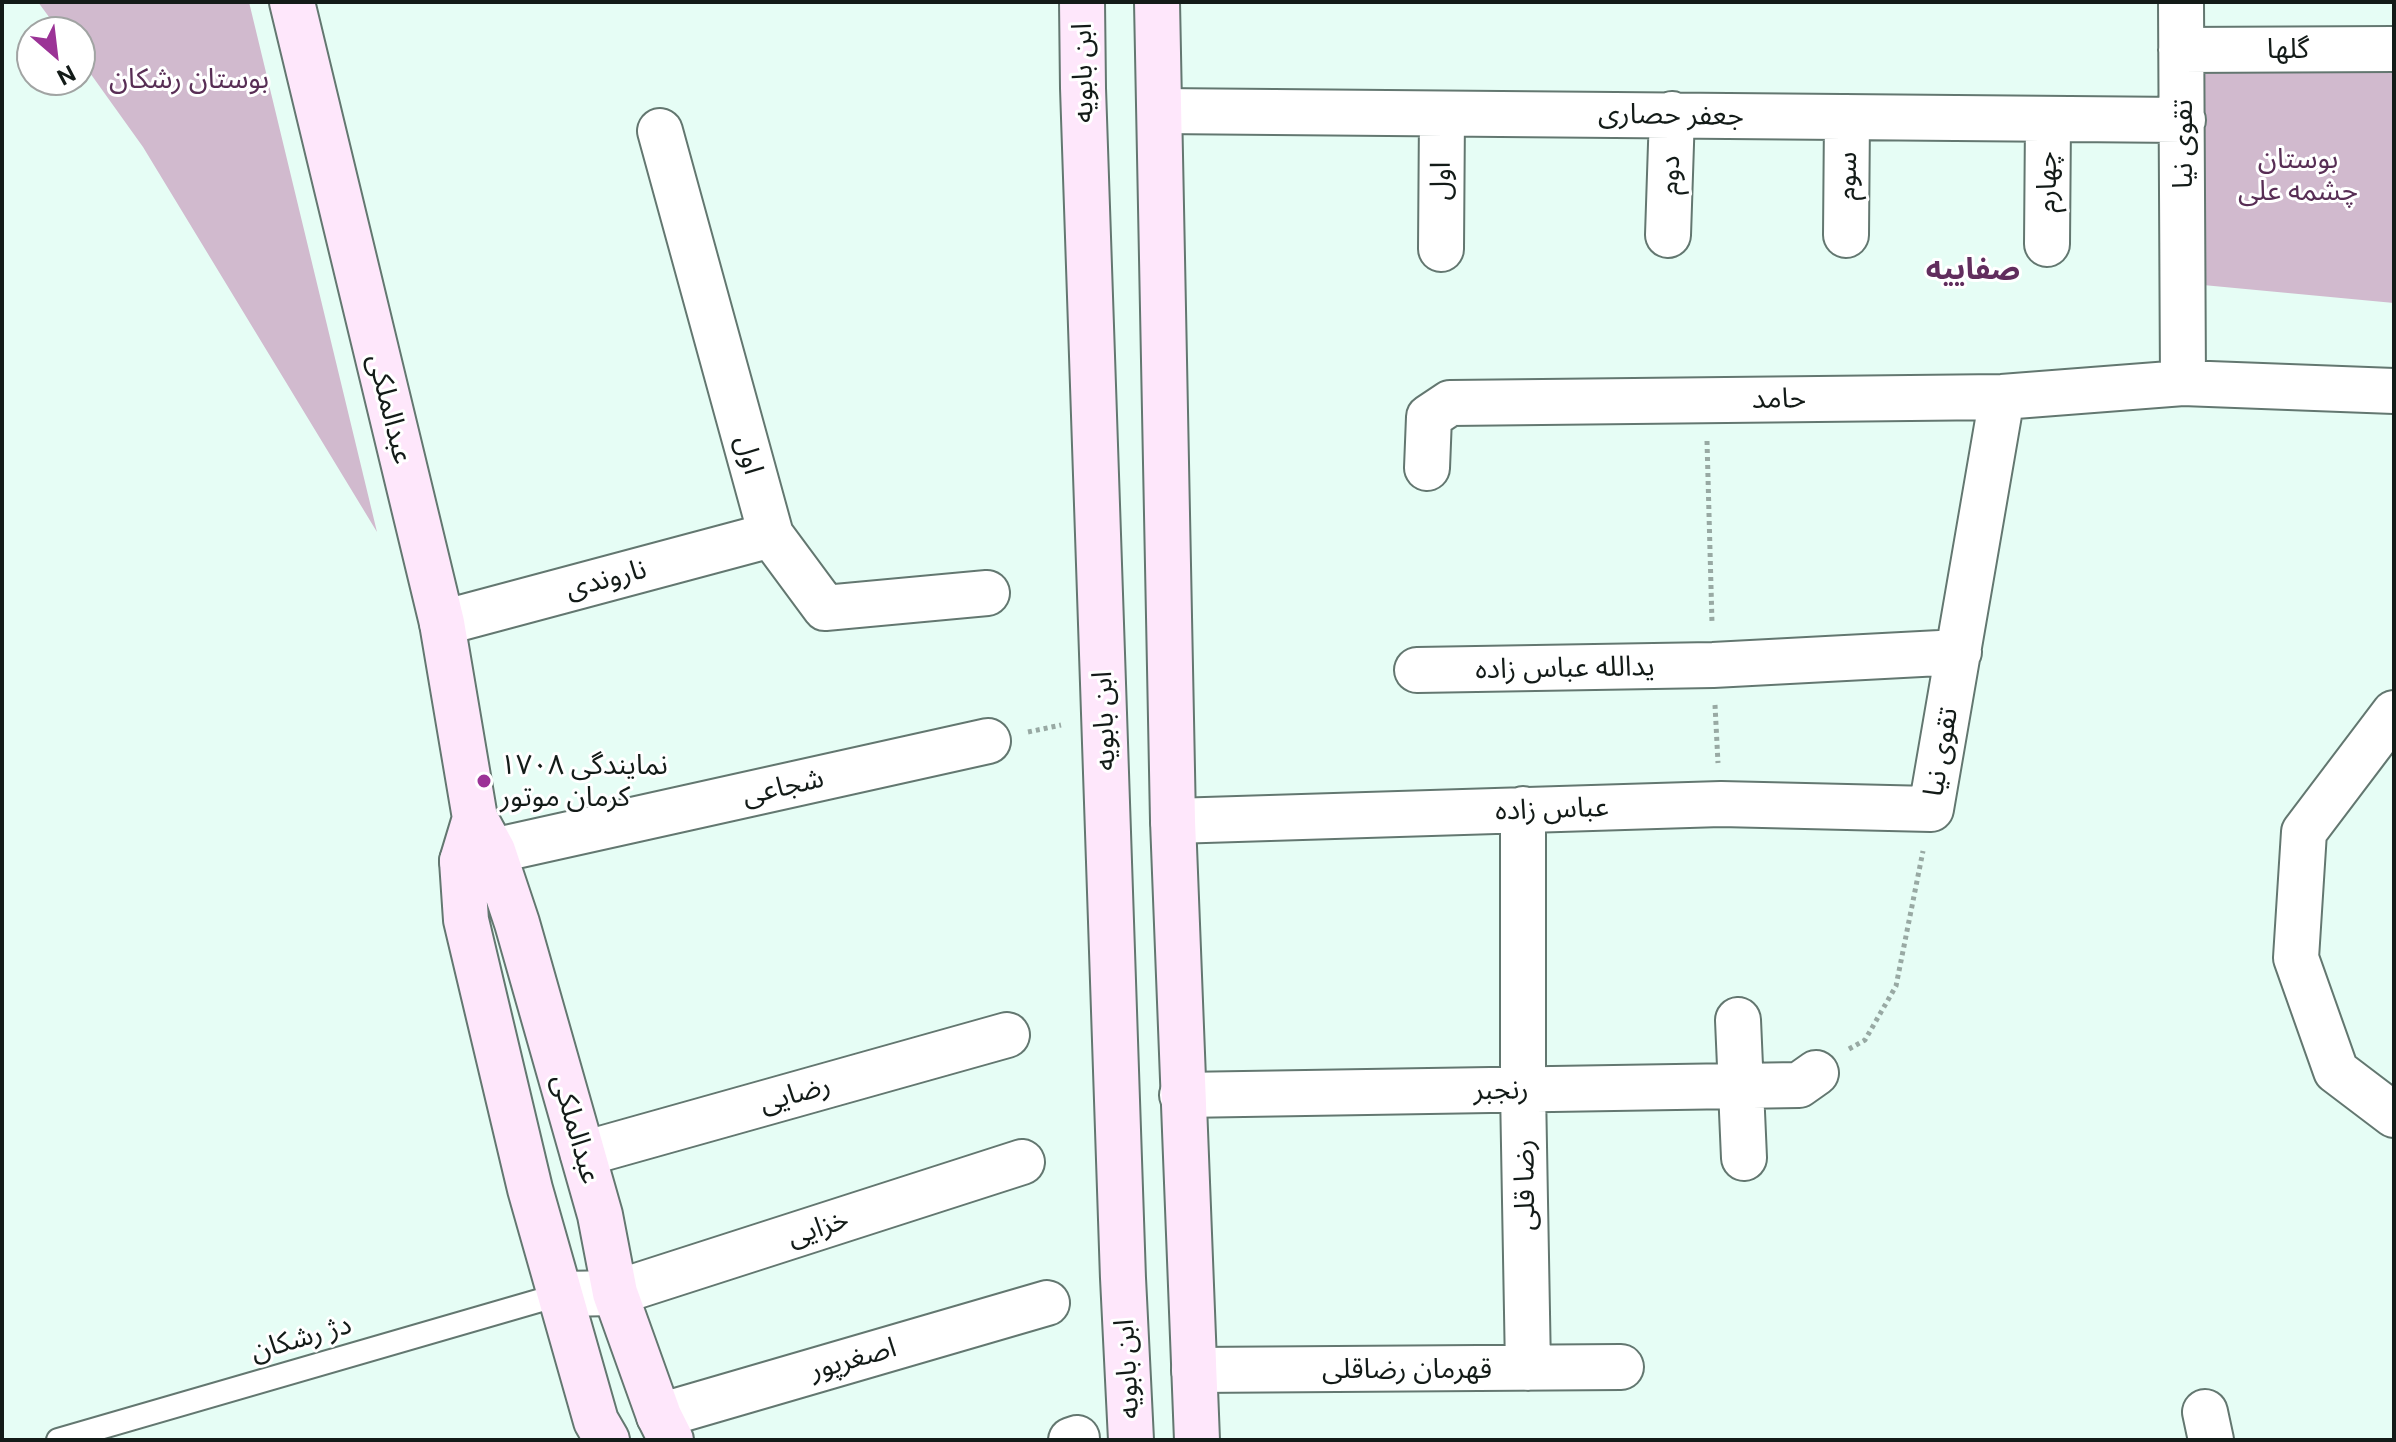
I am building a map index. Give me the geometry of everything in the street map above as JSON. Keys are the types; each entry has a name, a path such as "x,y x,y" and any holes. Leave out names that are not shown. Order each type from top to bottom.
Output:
{"main road":[{"name":"عبدالملکی","path":"292,2 442,623 477,844 466,920 530,1189 596,1421 607,1440"},
{"name":"ابن بابویه","path":"1082,2 1103,715 1131,1440"},
{"path":"1157,2 1173,821 1197,1440"},
{"name":"عبدالملکی","path":"477,844 517,923 600,1215 615,1293 665,1428"}],"street":[{"name":"تقوی نیا","path":"2181,2 2183,383"},
{"name":"گلها","path":"2181,50 2394,49"},
{"name":"جعفر حصاری","path":"1160,111 2183,120"},
{"name":"اول","path":"1441,249 1442,114"},
{"name":"دوم","path":"1668,235 1672,114"},
{"name":"سوم","path":"1846,235 1847,117"},
{"name":"چهارم","path":"2047,244 2048,120"},
{"name":"اول","path":"660,131 771,535 825,608 987,593"},
{"name":"حامد","path":"1427,468 1429,417 1450,403 2002,397 2183,383 2394,391"},
{"name":"تقوی نیا","path":"1931,809 2002,397"},
{"name":"ناروندی","path":"442,623 771,535"},
{"name":"یدالله عباس زاده","path":"1417,670 1713,665 1959,652"},
{"path":"2394,713 2304,832 2296,958 2336,1071 2394,1115"},
{"name":"شجاعی","path":"477,844 988,741"},
{"name":"عباس زاده","path":"1173,821 1721,804 1931,809"},
{"name":"رضا قلی","path":"1523,809 1523,1090 1528,1368"},
{"path":"1738,1020 1744,1158"},
{"name":"رضایی","path":"583,1154 1007,1035"},
{"name":"رنجبر","path":"1182,1095 1799,1085 1816,1073"},
{"name":"خزایی","path":"562,1294 615,1293 1022,1162"},
{"name":"اصغرپور","path":"665,1428 1047,1303"},
{"name":"قهرمان رضاقلی","path":"1194,1370 1621,1367"}],"lane":[{"name":"دژ رشکان","path":"58,1440 562,1294"}],"path":[{"path":"1706,400 1713,665 1721,804"},
{"path":"988,741 1103,715"},
{"name":"تقوی نیا","path":"1816,1073 1865,1040 1896,986 1931,809"}],"green space":[{"name":"بوستان رشکان","path":"38,2 249,2 377,532 143,147 96,81 96,16 48,16"},
{"name":"بوستان چشمه علی","path":"2394,63 2394,303 2203,285 2202,66"}],"place":[{"name":"نمایندگی ۱۷۰۸ کرمان موتور","path":"484,781"}],"district":[{"name":"صفاییه","path":"1973,270"}]}
